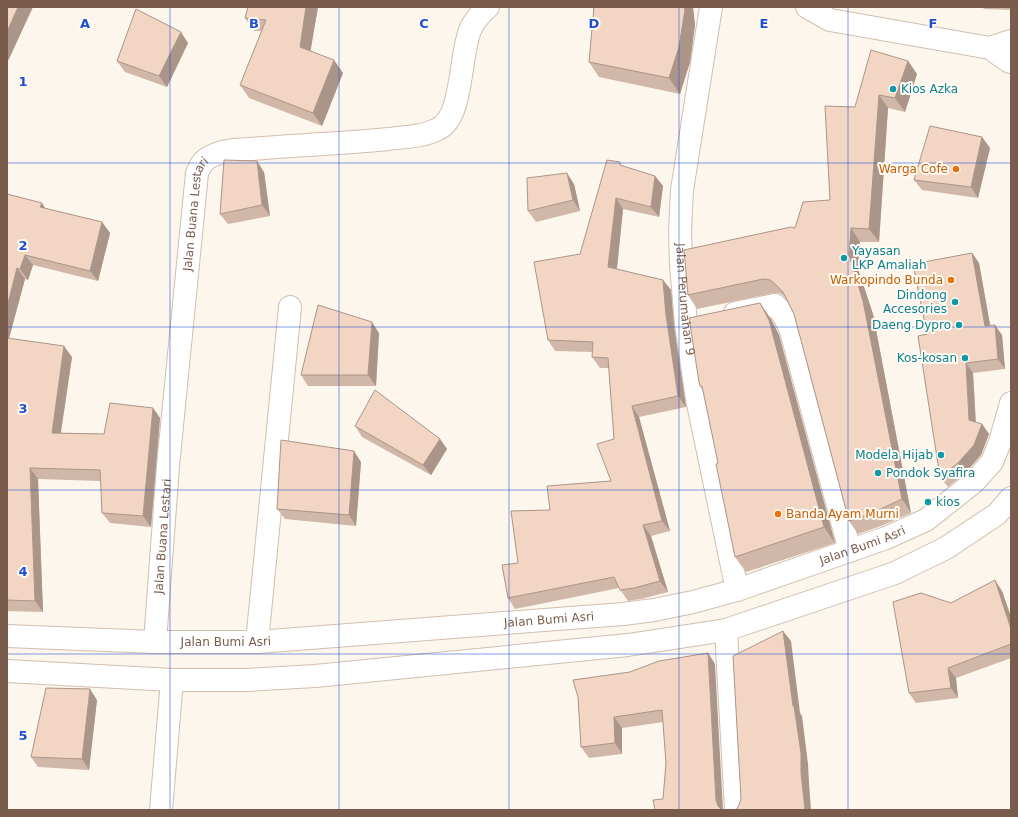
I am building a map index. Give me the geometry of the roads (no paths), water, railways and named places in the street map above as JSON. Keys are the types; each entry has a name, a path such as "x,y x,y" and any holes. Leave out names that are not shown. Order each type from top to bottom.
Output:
{"street":[{"name":"Jalan Buana Lestari","path":"156,642 168,466 197,173 202,163 210,157 221,153 242,150 359,142 421,135 439,129 448,122 454,109 465,48 471,28 482,12 488,7"},
{"name":"Jalan Perumahan 9","path":"711,7 682,190 680,232 681,265 686,324 697,400 737,590"},
{"path":"807,7 830,20 990,48 1011,62"},
{"path":"990,48 1011,41"},
{"path":"686,324 775,305 781,310 791,331 850,551"},
{"path":"257,642 290,307"},
{"name":"Jalan Bumi Asri","path":"7,636 156,642 257,642 623,614 654,610 693,602 737,590 850,551 886,538 926,520 974,482 992,462 1000,442 1011,403"},
{"path":"7,671 172,680 246,680 315,676 628,645 726,630 895,573 946,548 996,514 1011,498"},
{"path":"623,614 628,645"},
{"path":"726,630 736,810"},
{"path":"161,810 172,680"}],"place":[{"name":"Kios Azka","path":"893,89"},
{"name":"Warga Cofe","path":"956,169"},
{"name":"Yayasan LKP Amaliah","path":"844,258"},
{"name":"Warkopindo Bunda","path":"951,280"},
{"name":"Dindong Accesories","path":"955,302"},
{"name":"Daeng Dypro","path":"959,325"},
{"name":"Kos-kosan","path":"965,358"},
{"name":"Modela Hijab","path":"941,455"},
{"name":"Pondok Syafira","path":"878,473"},
{"name":"kios","path":"928,502"},
{"name":"Banda Ayam Murni","path":"778,514"}]}
